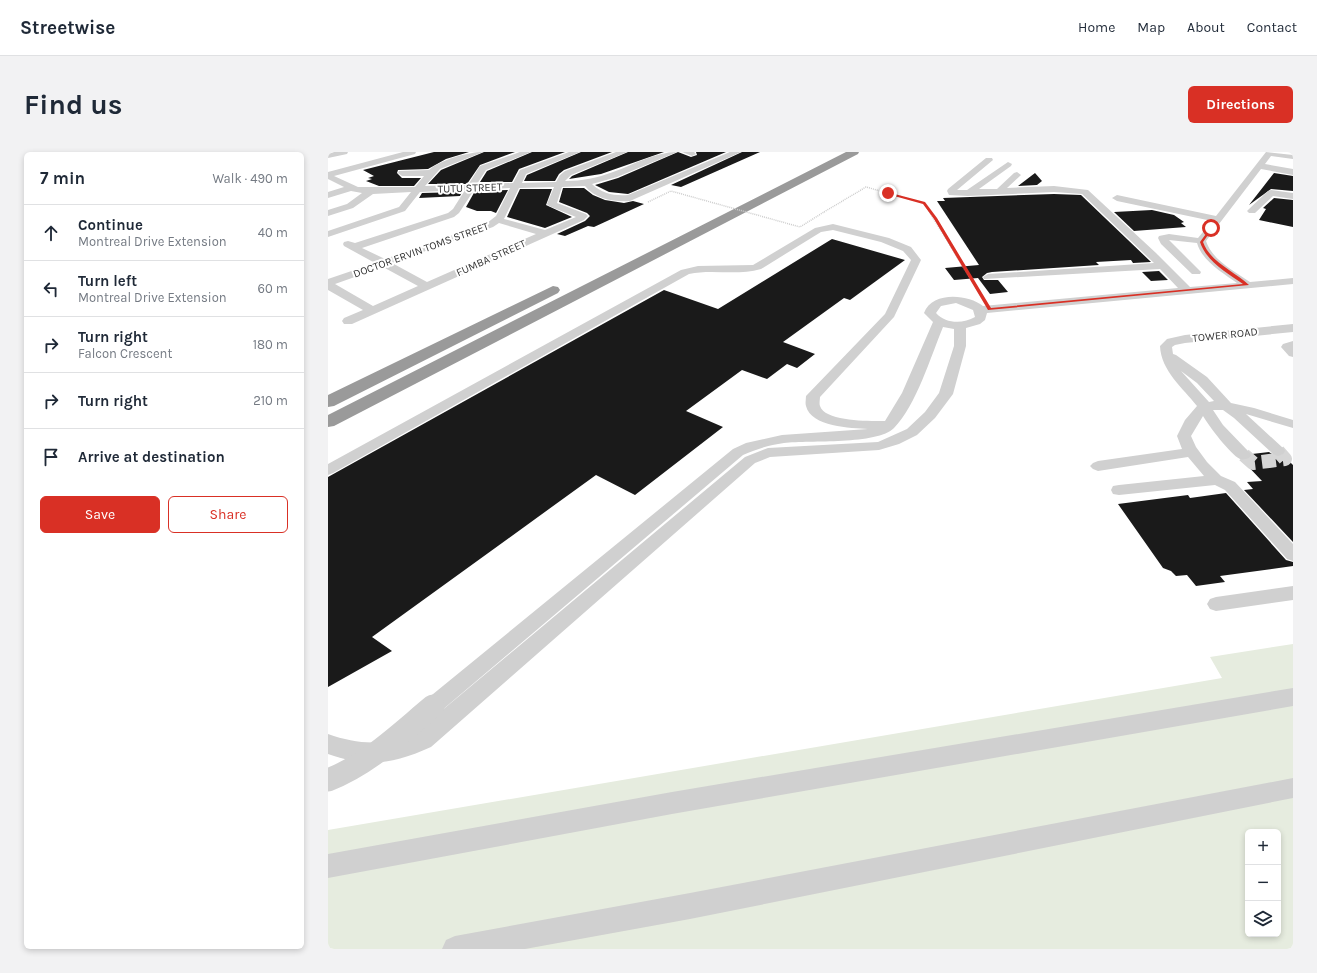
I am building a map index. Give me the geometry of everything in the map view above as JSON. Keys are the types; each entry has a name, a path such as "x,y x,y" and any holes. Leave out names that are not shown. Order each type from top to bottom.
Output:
{"highway":[{"path":"630,252 831,152"},
{"path":"328,422 854,152"},
{"path":"328,402 562,286"}],"street":[{"path":"328,156 344,152"},
{"path":"328,176 412,152"},
{"path":"328,234 398,211 405,207 431,173 442,164 479,152"},
{"path":"354,247 451,215 455,212 483,168 527,152"},
{"name":"DOCTOR ERVIN TOMS STREET","path":"328,284 486,227 498,220 515,186 525,171 576,152"},
{"path":"604,152 663,166"},
{"name":"TUTU STREET","path":"328,176 352,188 371,191 587,183 614,176 673,152"},
{"path":"587,183 591,189 596,192 619,198 630,198 737,152"},
{"path":"1247,285 1218,264 1204,250 1202,242 1227,206 1243,198 1260,166 1270,152 1293,157"},
{"path":"559,184 563,177 568,174 625,156"},
{"path":"976,157 1008,164 1017,171 998,192"},
{"path":"989,160 951,192 953,194 1060,189 1084,192 1163,266 1186,290"},
{"path":"968,193 1008,164"},
{"path":"1260,166 1293,172"},
{"path":"402,173 431,173"},
{"name":"TUTU STREET","path":"614,176 630,180"},
{"name":"FUMBA STREET","path":"348,321 580,219 583,216 552,204 559,184"},
{"path":"328,195 352,188"},
{"path":"328,213 350,206 371,191"},
{"path":"1227,206 1251,214 1272,192 1293,196"},
{"path":"1117,198 1190,221 1218,219"},
{"path":"1243,198 1261,202"},
{"path":"498,220 546,234"},
{"path":"1180,238 1190,221"},
{"path":"328,470 685,272 698,269 750,269 757,267 818,230 833,227 885,240 907,249 916,260 890,315 813,396 811,403 814,409 825,417 843,424 853,426 889,425"},
{"path":"328,234 428,286"},
{"path":"1196,272 1163,238 1180,238 1202,242"},
{"path":"988,277 1163,266"},
{"path":"985,310 981,318 977,321 960,325 946,323 939,320 930,312 934,305 948,300 964,302 985,310 1293,281"},
{"path":"328,284 372,310"},
{"path":"328,780 360,764 385,745 738,452 766,441 862,436 875,432 889,425 899,412 911,388 939,320"},
{"path":"328,744 359,751 388,752 408,747 423,740 750,460 768,453 879,446 894,441 912,432 930,414 946,394 960,346 960,325"},
{"name":"TOWER ROAD","path":"1166,353 1166,346 1175,340 1293,328"},
{"path":"1293,345 1287,347 1293,353"},
{"path":"1166,353 1194,374 1197,381 1206,391 1239,415 1278,451"},
{"path":"1166,353 1170,364 1205,408 1214,423 1244,455"},
{"path":"1293,424 1223,404 1205,408 1196,415 1184,436 1191,452 1217,480 1230,486 1293,555"},
{"path":"1098,466 1191,452"},
{"path":"1119,490 1217,480"},
{"path":"1216,604 1293,594"},
{"path":"328,866 688,800 1293,697"},
{"path":"455,949 698,904 1293,788"}],"path":[{"path":"648,202 671,191 800,226 866,187 924,203 936,218 985,310"}],"shaded area":[{"path":"1293,644 1293,949 328,949 328,830 1222,678 1210,657"}],"building":[{"path":"434,152 469,152 446,159 428,169 398,170 397,173 402,178 421,178 414,186 379,186 366,181 372,179 368,178 374,176 363,170"},
{"path":"484,152 515,152 480,165 467,184 428,184 441,170"},
{"path":"532,152 565,152 519,169 512,182 480,182 487,171"},
{"path":"581,152 612,152 564,170 559,174 555,181 524,181 527,175"},
{"path":"628,152 664,152 601,174 569,179 572,176"},
{"path":"678,152 691,157 697,155 696,152 726,152 628,194 609,192 595,185 618,178"},
{"path":"742,152 760,152 681,187 671,185"},
{"path":"1035,173 1042,181 1037,185 1018,186"},
{"path":"1274,173 1293,176 1293,191 1271,189 1249,205"},
{"path":"563,188 584,188 593,195 605,200 624,203 633,201 644,204 594,227 588,226 565,236 557,234 585,221 590,216 587,213 559,202"},
{"path":"520,189 552,189 546,205 572,217 545,228 507,217"},
{"path":"508,190 496,213 491,211 477,211 466,207 475,191"},
{"path":"462,192 460,196 419,198 422,193"},
{"path":"1054,194 1081,195 1151,262 1133,263 1131,260 1096,262 1099,265 992,272 987,273 982,277 984,280 998,280 1008,292 990,294 978,278 954,280 945,268 979,265 937,201 945,201 943,198"},
{"path":"1274,198 1293,200 1293,227 1259,220 1266,209 1263,208"},
{"path":"1152,210 1174,215 1184,222 1181,223 1186,227 1134,231 1114,212"},
{"path":"832,239 905,260 850,300 844,298 783,342 815,354 797,368 787,364 767,379 742,370 686,411 723,427 635,495 596,475 372,637 392,651 328,687 328,477 664,290 718,309"},
{"path":"1159,271 1168,280 1151,281 1142,272"},
{"path":"1269,452 1277,457 1283,455 1293,465 1293,542 1244,490 1253,489 1247,482 1262,481 1243,461 1250,459 1252,454"},
{"path":"1226,493 1286,560 1293,562 1293,566 1220,576 1225,582 1196,586 1187,575 1176,576 1171,571 1163,568 1118,504 1188,495 1190,498"}],"tunnel":[{"path":"1244,455 1253,463 1285,459 1278,451"}],"route":[{"path":"888,193 924,203 936,218 990,309 1247,285 1218,264 1204,250 1202,242 1211,228"}]}
